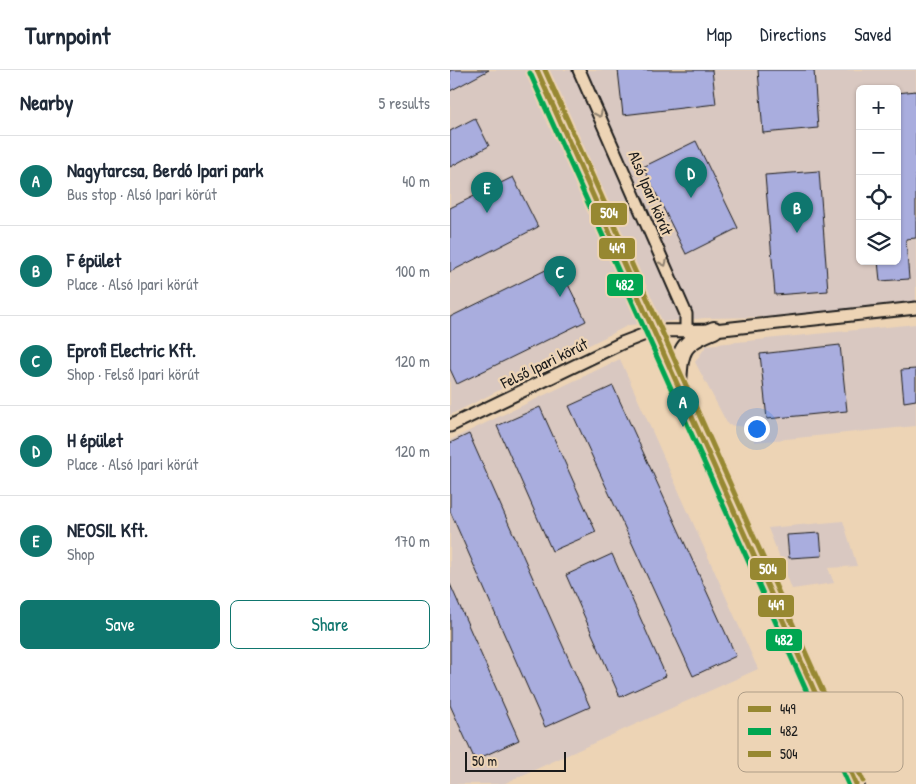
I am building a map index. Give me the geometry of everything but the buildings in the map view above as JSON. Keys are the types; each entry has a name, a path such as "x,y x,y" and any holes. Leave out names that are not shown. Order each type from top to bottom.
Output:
{"main road":[{"path":"537,70 815,692"},
{"path":"678,386 680,357 683,350 691,340 714,330"},
{"path":"851,772 856,784"}],"street":[{"name":"Alsó Ipari körút","path":"579,70 686,314 686,331"},
{"path":"653,331 714,330 916,308"},
{"name":"Felső Ipari körút","path":"450,426 622,343 653,331"}],"shaded area":[{"path":"450,70 916,70 916,301 767,317 705,318 629,325 450,415"},
{"path":"916,324 916,426 755,442 746,427 728,425 695,362 707,345"},
{"path":"620,359 758,669 503,784 450,784 450,440"},
{"path":"843,521 857,566 828,568 834,583 792,589 768,528"}],"transit line":[{"name":"449","path":"537,70 815,692"},
{"name":"504","path":"545,70 823,692"},
{"name":"482","path":"530,73 807,692"},
{"name":"482","path":"843,772 848,784"},
{"name":"449","path":"851,772 856,784"},
{"name":"504","path":"859,772 863,781"}],"place":[{"name":"H épület","path":"691,198"},
{"name":"NEOSIL Kft.","path":"487,213"},
{"name":"F épület","path":"797,233"},
{"name":"Eprofi Electric Kft.","path":"560,297"},
{"name":"Nagytarcsa, Berdó Ipari park","path":"683,427"}]}
